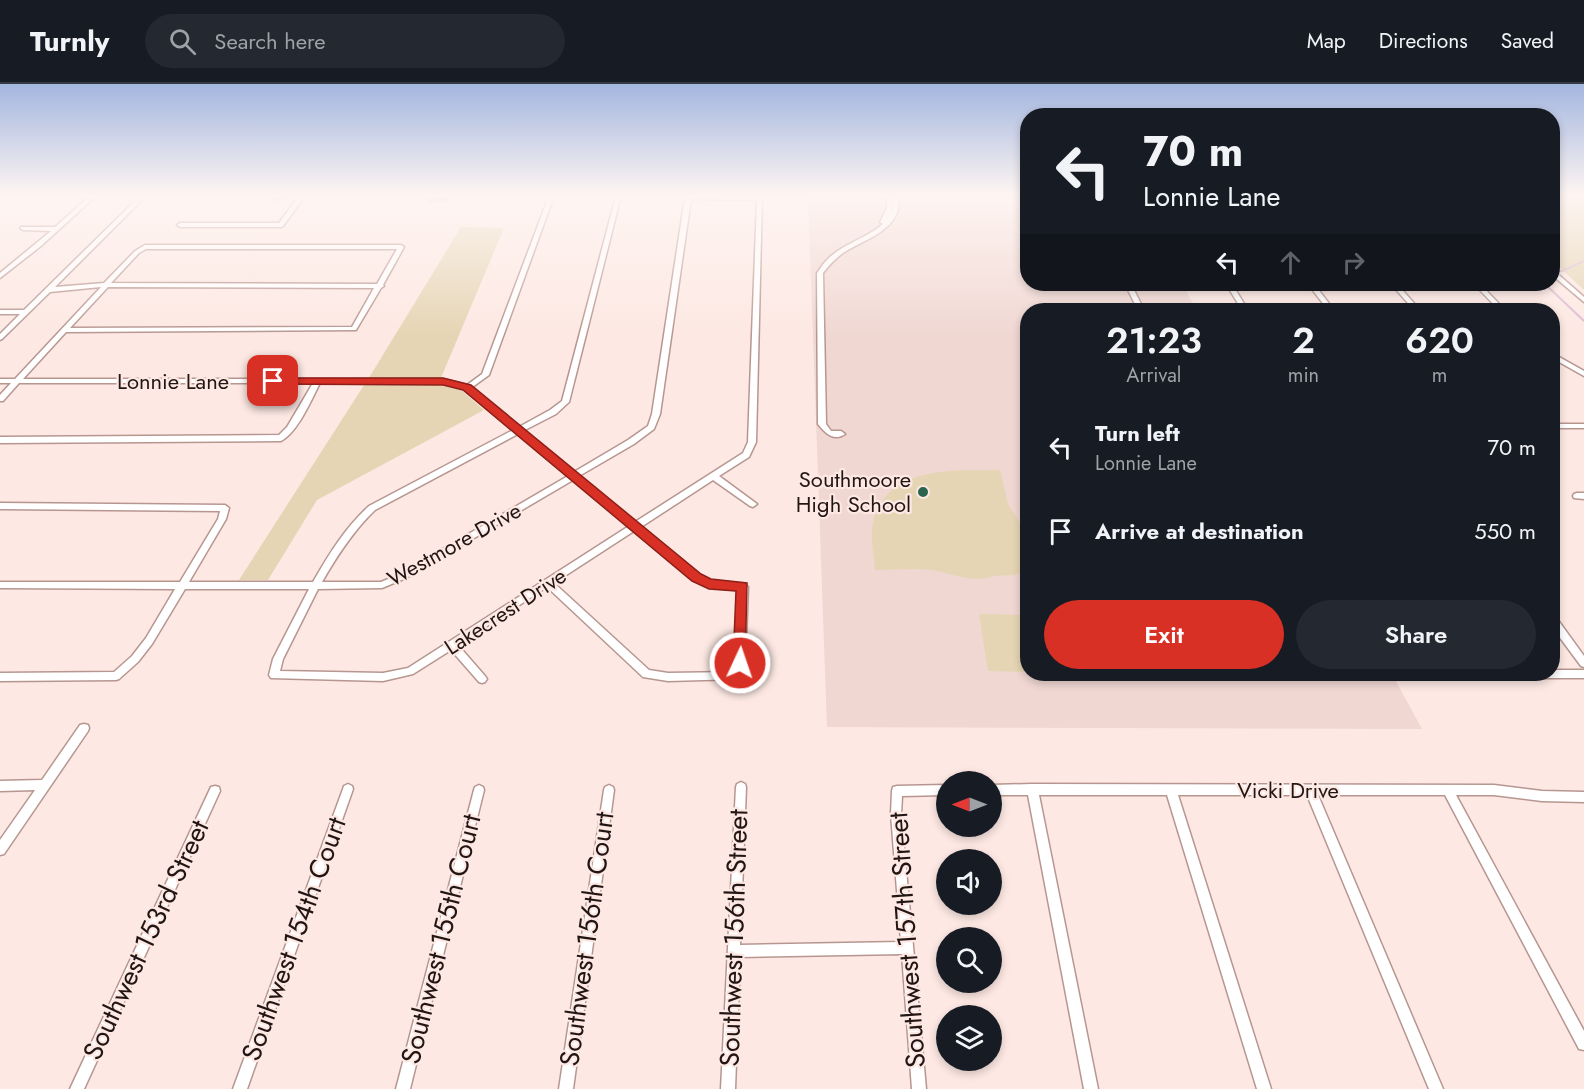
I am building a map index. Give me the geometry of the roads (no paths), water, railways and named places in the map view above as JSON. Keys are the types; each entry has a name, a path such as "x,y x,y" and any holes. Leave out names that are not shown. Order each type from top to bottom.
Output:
{"street":[{"path":"0,276 39,243"},
{"path":"0,338 96,243"},
{"path":"467,388 485,375 534,243"},
{"path":"318,585 349,531 364,514 553,412 565,402 607,243"},
{"name":"Westmore Drive","path":"0,585 368,586 393,581 643,435 654,423 681,243"},
{"name":"Lakecrest Drive","path":"318,585 278,658 274,675 389,677 410,670 452,645 746,455 752,442 759,243"},
{"path":"841,434 827,431 822,424 820,273 828,260 838,251 853,243"},
{"path":"0,399 16,382 64,330 106,285 145,247 400,247 381,286 354,329 64,330"},
{"path":"1560,278 1584,300"},
{"path":"56,283 71,281 92,285"},
{"path":"49,290 92,285 381,286"},
{"path":"1316,291 1326,303"},
{"path":"1400,291 1411,303"},
{"path":"1484,291 1495,303"},
{"path":"0,312 27,312"},
{"path":"1560,359 1584,374"},
{"name":"Lonnie Lane","path":"0,381 443,381 467,388 703,582 743,587 740,663 737,675 668,677 646,674 548,584"},
{"path":"0,440 281,438 290,429 318,381"},
{"path":"1560,426 1584,426"},
{"path":"714,477 753,504"},
{"path":"0,506 225,508 222,519 149,641 135,659 116,675 0,677"},
{"path":"1560,630 1584,663"},
{"path":"452,645 482,679"},
{"path":"1560,674 1584,674"},
{"path":"0,850 84,728"},
{"path":"0,786 44,785"},
{"name":"Southwest 156th Street","path":"728,1089 741,787"},
{"name":"Southwest 154th Court","path":"240,1089 348,789"},
{"path":"1032,789 1091,1089"},
{"path":"1310,789 1436,1089"},
{"name":"Southwest 155th Court","path":"403,1089 478,790"},
{"name":"Southwest 156th Court","path":"566,1089 609,790"},
{"name":"Southwest 157th Street","path":"919,1089 896,814 897,791 936,790"},
{"name":"Vicki Drive","path":"1002,790 1494,790 1542,796 1584,797"},
{"path":"1171,790 1264,1089"},
{"path":"1448,790 1584,1044"},
{"name":"Southwest 153rd Street","path":"77,1089 215,791"},
{"path":"733,951 907,948"}],"waterway":[{"path":"1560,271 1584,261"},
{"path":"1552,291 1584,321"}],"place":[{"name":"Southmoore High School","path":"923,492"}]}
